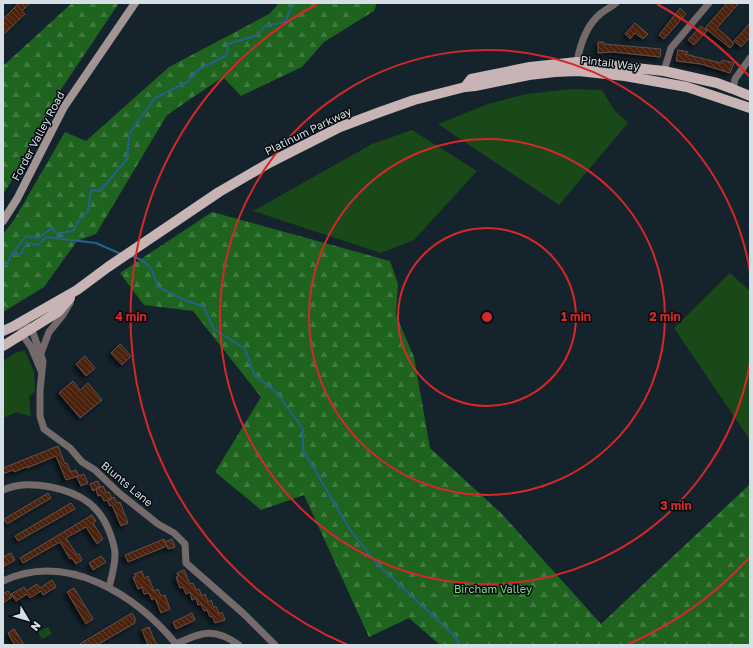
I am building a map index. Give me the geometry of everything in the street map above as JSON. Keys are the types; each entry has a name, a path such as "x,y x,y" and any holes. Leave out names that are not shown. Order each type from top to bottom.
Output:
{"main road":[{"name":"Forder Valley Road","path":"3,221 17,199 64,107 135,3"},
{"name":"Pintail Way","path":"577,62 664,71 733,88 750,96"},
{"name":"Platinum Parkway","path":"8,329 77,290 219,192 269,163 340,128 414,100 465,87 471,78 530,67 577,62"},
{"name":"Pintail Way","path":"465,87 548,73 578,71 625,76 687,87 750,108"},
{"name":"Platinum Parkway","path":"3,346 58,312 77,290"}],"street":[{"path":"577,62 582,41 590,26 599,15 616,3"},
{"path":"664,71 671,48 709,3"},
{"path":"733,88 735,79 750,58"},
{"path":"41,354 49,332 64,315 77,290"},
{"path":"8,329 32,327 32,329"},
{"name":"Blunts Lane","path":"32,329 43,361 40,391 40,416 44,429 70,448 82,462 94,470 119,493 158,524 174,533 185,544 186,563 244,614 275,645"},
{"path":"22,334 31,347 42,374"},
{"path":"3,490 12,486 32,484 68,491 77,495 93,507 106,522 114,547 114,566 109,587"},
{"path":"3,581 29,572 64,572 109,587 132,601 158,625 176,645 199,634 214,633 230,639 239,645"}],"green space":[{"path":"72,3 119,3 62,88 3,195 3,66"},
{"path":"279,3 377,3 374,11 324,42 302,67 241,96 223,77 167,115 96,234 77,241 44,287 3,312 3,234 14,220 65,132 86,141 169,67 269,14"},
{"path":"572,89 602,90 614,110 628,123 559,205 438,124 488,104 526,94"},
{"path":"412,130 477,171 414,240 381,253 253,211 372,144"},
{"name":"Bircham Valley","path":"212,212 390,261 398,284 396,315 414,357 430,448 502,514 601,624 750,484 750,645 440,645 409,618 369,637 304,495 261,510 215,472 261,397 193,311 144,305 120,273"},
{"path":"730,273 750,291 750,440 674,328"},
{"path":"25,351 34,372 35,391 29,397 31,417 17,412 3,418 3,361 17,352"},
{"path":"48,627 52,634 42,639 38,632"}],"building":[{"path":"19,3 30,3 22,11 25,14 3,35 3,19"},
{"path":"727,3 739,3 717,28 734,43 730,48 705,28"},
{"path":"680,8 686,14 664,39 659,35"},
{"path":"635,23 648,34 643,39 635,33 630,39 625,34"},
{"path":"750,23 750,37 741,47 734,41"},
{"path":"701,26 707,31 694,45 688,40"},
{"path":"598,42 604,42 604,44 661,49 660,57 613,52 598,53"},
{"path":"678,50 688,52 685,54 721,63 722,60 734,63 730,73 701,64 676,61"},
{"path":"120,344 131,356 122,365 111,353"},
{"path":"85,356 95,368 86,376 76,364"},
{"path":"73,381 80,390 88,383 102,400 80,418 59,393"},
{"path":"58,446 65,464 67,463 71,472 76,470 79,476 84,474 88,483 81,486 77,477 78,476 66,480 56,456 27,468 26,467 14,472 13,470 3,474 3,468"},
{"path":"98,481 100,487 93,491 90,484"},
{"path":"103,486 106,493 109,492 117,503 120,502 128,523 121,526 112,505 110,506 107,500 104,501 101,495 98,496 96,489"},
{"path":"48,493 51,498 7,524 4,519"},
{"path":"71,503 75,509 18,541 15,536"},
{"path":"92,515 96,521 93,523 103,539 97,544 86,527 66,538 82,560 76,564 72,558 70,559 60,542 23,563 20,558"},
{"path":"164,539 165,542 172,539 175,547 168,549 167,546 128,562 125,555"},
{"path":"11,553 15,560 3,567 3,557"},
{"path":"101,556 106,562 93,570 89,563"},
{"path":"184,570 190,584 193,583 196,590 199,589 202,596 205,594 208,602 211,600 214,608 216,606 219,614 222,612 225,620 215,623 207,610 204,611 201,604 198,605 196,598 192,600 190,592 186,594 183,587 180,588 176,577 178,576 177,573"},
{"path":"142,571 144,578 148,576 154,591 158,589 161,596 165,595 170,609 161,613 155,598 152,600 149,593 144,594 142,587 138,589 133,577 136,577 134,574"},
{"path":"52,580 56,587 43,595 41,591 30,598 27,594 16,601 11,594 24,587 26,591 37,584 40,588"},
{"path":"74,588 93,619 86,624 67,592"},
{"path":"8,591 12,597 3,603 3,594"},
{"path":"132,613 136,620 134,621 135,623 97,645 78,645"},
{"path":"192,613 195,620 176,629 173,622"},
{"path":"149,627 157,645 148,645 142,630"},
{"path":"14,629 24,645 15,645 11,639 8,633"}],"waterway":[{"path":"129,134 155,98 187,82 198,70 227,55 228,44 258,35 265,26 285,22 293,3"},
{"path":"3,268 26,236 38,238 52,228 57,234 73,231 79,220 88,211 91,190 100,191 127,159 129,137"},
{"path":"11,255 21,254 27,243 38,245 46,237 96,243 121,254"},
{"path":"131,256 143,261 150,267 158,287 187,301 203,306 214,329 245,349 254,374 277,393 303,429 303,450 349,528 376,563 455,636 460,645"}]}
